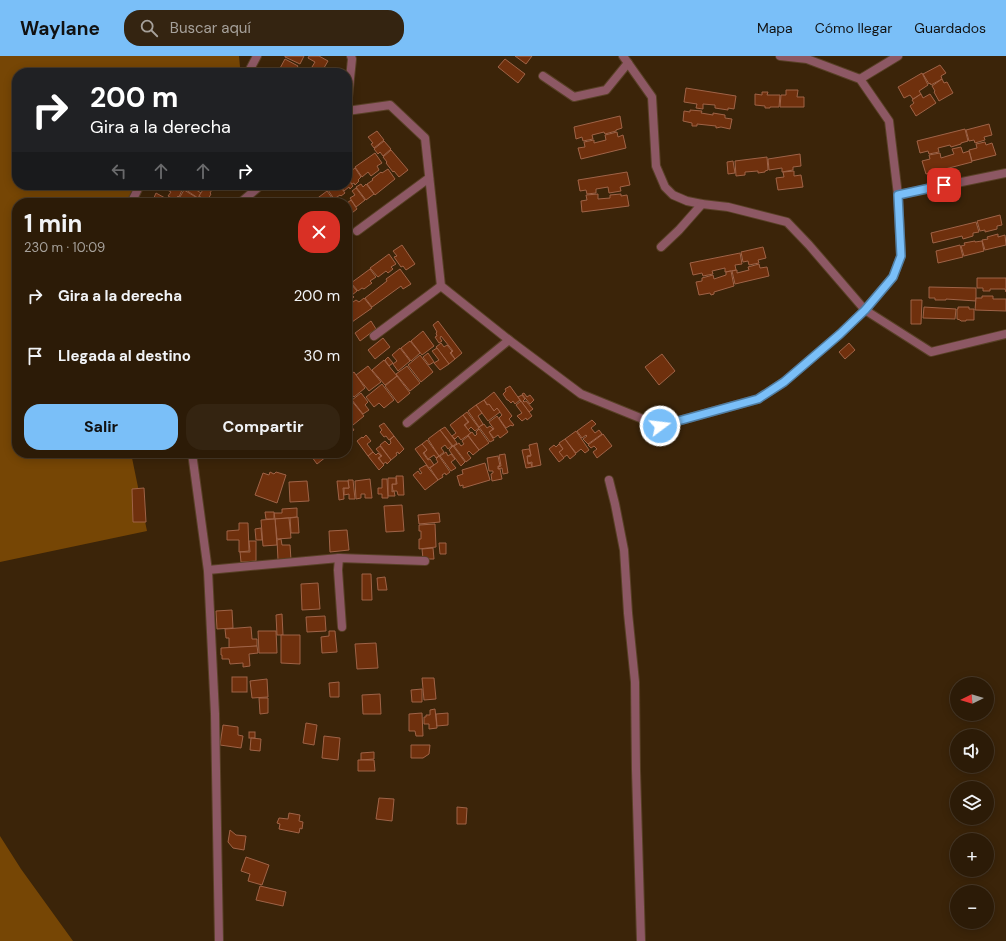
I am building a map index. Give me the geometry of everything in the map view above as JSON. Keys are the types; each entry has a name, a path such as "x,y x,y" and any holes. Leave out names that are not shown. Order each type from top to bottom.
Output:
{"street":[{"path":"251,68 257,56"},
{"path":"623,56 652,97 656,166 665,187 673,195 687,201 728,207 787,222 865,310 931,352 1006,334"},
{"path":"352,110 390,105 425,138 441,286 509,340 581,394 660,426 758,399 784,382 840,334 865,310 893,277 901,256 898,195 889,121 860,79 807,59 780,56"},
{"path":"860,79 886,59 898,56"},
{"path":"349,68 350,57"},
{"path":"543,76 574,96 606,90 628,64"},
{"path":"898,195 1006,173"},
{"path":"357,231 429,178"},
{"path":"246,198 255,190"},
{"path":"661,247 679,230 702,204"},
{"path":"374,336 441,286"},
{"path":"407,423 509,340"},
{"path":"193,458 208,570 215,714 219,941"},
{"path":"609,480 624,550 628,613 635,682 641,941"},
{"path":"208,570 340,558 425,561"},
{"path":"340,558 338,570 342,627"}],"shaded area":[{"path":"0,56 239,56 239,68 12,68 12,190 138,190 134,198 12,198 12,458 132,458 147,531 0,562"},
{"path":"0,836 21,869 73,941 0,941"}],"building":[{"path":"285,56 304,56 300,64"},
{"path":"309,56 319,56 328,61 324,68 314,68 312,67 315,62 308,58"},
{"path":"515,56 532,56 526,64"},
{"path":"285,59 298,66 297,68 280,68"},
{"path":"505,59 525,74 518,83 498,67"},
{"path":"940,65 946,73 941,76 942,79 931,85 930,83 929,84 923,74"},
{"path":"922,73 928,85 919,91 921,94 913,99 910,95 904,98 898,87"},
{"path":"942,79 944,83 947,82 953,93 939,101 932,86"},
{"path":"686,88 736,96 734,109 728,108 728,110 715,108 715,105 703,104 703,109 696,108 697,104 684,102"},
{"path":"786,90 798,90 797,97 804,97 804,107 780,107 781,95 786,95"},
{"path":"762,92 768,92 767,95 780,95 779,107 765,108 765,106 755,105 755,94 762,95"},
{"path":"921,94 923,98 930,94 936,103 916,116 910,106 914,103 912,100"},
{"path":"690,110 702,111 701,113 713,115 713,113 725,115 725,118 732,119 730,129 697,124 697,126 692,126 692,123 683,121 684,111 690,112"},
{"path":"620,116 622,128 605,134 604,132 592,135 593,139 583,141 582,137 576,139 574,127"},
{"path":"989,124 992,135 984,137 985,140 975,143 974,140 969,141 966,130"},
{"path":"965,129 968,141 951,147 950,145 938,148 939,152 929,154 928,151 920,153 917,141"},
{"path":"377,131 384,140 374,148 371,144 373,143 368,137"},
{"path":"617,132 618,137 623,135 626,148 581,159 578,148 585,147 584,142 594,140 594,143 606,140 605,135"},
{"path":"384,141 391,149 383,156 380,152 378,154 374,149"},
{"path":"985,142 986,145 992,143 996,155 972,161 969,150 977,148 976,144"},
{"path":"961,147 963,153 969,151 972,162 926,174 922,161 930,159 929,155 940,153 941,158 954,154 952,149"},
{"path":"391,150 408,170 399,177 394,171 393,172 383,157"},
{"path":"375,153 382,163 377,166 379,170 371,176 368,172 362,177 355,167"},
{"path":"800,154 801,166 793,167 793,170 782,172 782,168 769,170 768,159"},
{"path":"767,157 768,170 765,172 745,172 745,175 736,176 735,161"},
{"path":"733,161 735,173 728,174 727,162"},
{"path":"355,168 361,177 355,185 354,183 352,184 352,170"},
{"path":"388,169 395,179 375,195 367,184 381,172 382,173"},
{"path":"794,171 794,176 801,175 803,187 778,190 776,178 784,177 783,172"},
{"path":"627,172 630,185 620,187 621,191 609,193 608,187 596,189 596,193 587,194 586,190 580,191 578,180"},
{"path":"361,184 363,187 366,184 374,194 366,200 356,187"},
{"path":"356,188 365,200 356,207 352,201 352,198 350,198 355,195 352,191"},
{"path":"167,190 182,190 179,197 178,196 176,198 168,196 171,192"},
{"path":"184,190 197,198 179,198"},
{"path":"186,190 196,190 201,193 198,198"},
{"path":"203,190 212,190 209,198 202,198 199,196"},
{"path":"328,190 343,190 345,193 341,196 340,195 333,198"},
{"path":"327,191 332,198 320,198 319,197"},
{"path":"156,193 165,198 154,198"},
{"path":"598,194 598,199 610,198 610,195 627,195 629,206 582,212 581,201 587,200 586,195"},
{"path":"352,202 357,209 352,213"},
{"path":"1000,215 1002,225 997,226 997,229 985,232 985,230 980,231 977,221"},
{"path":"976,222 979,232 973,233 973,236 963,239 962,236 933,243 931,233"},
{"path":"998,234 998,237 1005,235 1006,245 985,250 982,240"},
{"path":"982,241 984,251 964,256 961,246 965,245 964,243"},
{"path":"402,245 415,264 406,270 403,266 401,267 394,257 397,256 393,251"},
{"path":"960,245 963,257 938,263 936,251"},
{"path":"763,247 766,258 758,260 759,263 749,265 748,261 743,262 741,252"},
{"path":"740,253 742,264 735,265 736,270 725,272 725,268 712,271 713,274 703,276 702,273 693,275 690,263"},
{"path":"389,254 396,264 391,267 393,269 388,273 386,271 378,277 370,268"},
{"path":"759,264 760,268 767,267 769,276 735,284 732,271 737,270 737,273 749,270 748,267"},
{"path":"370,269 376,277 370,281 372,283 364,289 362,288 358,291 352,282"},
{"path":"400,269 411,284 403,289 401,286 372,307 365,298 387,281 386,279"},
{"path":"731,271 734,286 714,292 714,294 711,295 710,293 699,295 696,282 702,281 702,278 713,275 714,279 726,275 726,272"},
{"path":"977,278 1006,278 1006,292 1005,289 990,289 990,291 983,291 983,288 977,288"},
{"path":"352,285 357,291 352,295"},
{"path":"929,287 976,288 976,301 946,299 935,300 935,298 929,298"},
{"path":"982,296 993,296 993,299 1006,299 1006,311 975,310 976,298 982,298"},
{"path":"364,298 372,308 352,322 352,303 356,300 359,302"},
{"path":"911,300 922,300 921,324 911,324"},
{"path":"924,307 956,309 955,319 923,318"},
{"path":"958,307 969,307 969,309 974,309 974,320 961,321 957,319"},
{"path":"371,321 376,329 360,341 355,333"},
{"path":"438,321 462,353 455,359 451,353 453,351 441,336 440,338 442,341 439,343 435,337 437,336 437,332 433,325"},
{"path":"423,331 434,346 422,355 411,341"},
{"path":"383,338 390,347 375,359 368,350"},
{"path":"410,341 420,353 411,361 401,348"},
{"path":"441,343 444,347 447,345 452,351 450,353 455,359 449,364 436,347"},
{"path":"849,343 855,350 845,359 839,352"},
{"path":"400,348 410,361 398,371 393,364 397,361 392,355"},
{"path":"437,348 449,364 440,370 434,363 439,360 432,351"},
{"path":"428,353 434,362 429,365 423,357"},
{"path":"662,354 675,371 659,385 645,367"},
{"path":"420,355 433,372 421,382 408,365"},
{"path":"388,357 393,363 389,366 385,360"},
{"path":"384,360 397,376 385,385 372,370"},
{"path":"368,366 381,382 369,391 356,375"},
{"path":"407,366 420,383 410,391 396,374"},
{"path":"354,372 365,388 354,397 352,395 352,373"},
{"path":"397,376 410,393 398,403 385,386"},
{"path":"382,384 394,400 384,408 379,403 374,407 366,397"},
{"path":"510,386 520,400 515,404 513,401 511,403 507,400 503,394 506,391 505,389"},
{"path":"494,392 512,416 509,419 514,425 506,428 499,418 502,415 497,408 494,411 484,400"},
{"path":"361,393 368,402 365,405 369,410 363,414 352,400"},
{"path":"524,393 527,397 530,395 534,400 530,404 522,394"},
{"path":"522,395 525,399 523,401 526,401 533,409 529,412 518,397"},
{"path":"484,400 494,411 497,408 500,412 488,421 476,405"},
{"path":"352,401 364,416 353,425 352,424"},
{"path":"521,401 532,416 527,420 526,418 522,421 517,416 522,413 516,405"},
{"path":"476,405 482,413 478,416 483,424 479,427 468,411"},
{"path":"467,412 479,428 475,431 471,427 468,430 465,425 469,422 463,415"},
{"path":"463,415 468,422 464,425 471,433 461,440 458,436 455,439 452,436 456,433 450,425"},
{"path":"497,416 508,432 500,438 498,435 494,438 489,432 494,429 489,422"},
{"path":"592,420 596,424 591,428 595,433 599,430 602,434 588,444 583,439 587,436 586,435 582,438 577,431"},
{"path":"384,423 394,436 389,440 380,432 382,430 379,426"},
{"path":"484,424 487,428 490,426 493,429 489,432 494,440 490,442 479,427"},
{"path":"445,427 457,443 453,446 440,430"},
{"path":"479,429 489,443 479,450 468,435 472,432 475,436"},
{"path":"440,430 452,446 448,449 445,445 441,448 444,452 439,456 428,439"},
{"path":"576,431 589,450 585,453 581,449 576,453 565,439"},
{"path":"603,434 612,446 597,458 593,452 597,449 594,446 591,448 588,445"},
{"path":"366,435 371,441 367,444 373,452 368,456 357,441"},
{"path":"394,436 404,449 399,454 398,452 396,453 397,455 391,460 380,445 385,441 389,445 391,443 390,440"},
{"path":"468,436 479,450 473,455 469,451 467,453 471,458 466,462 454,446 459,443 461,446 464,444 462,441"},
{"path":"565,439 576,454 570,459 567,455 563,458 559,452 563,449 559,443"},
{"path":"427,440 439,456 436,458 434,455 428,459 424,453 427,450 422,444"},
{"path":"537,443 541,465 532,467 532,462 528,463 527,457 531,456 529,445"},
{"path":"422,444 427,450 423,453 434,465 429,468 415,449"},
{"path":"559,444 563,449 559,452 564,458 559,462 549,449 554,445 556,447"},
{"path":"380,446 391,460 387,464 386,462 383,464 379,458 382,456 376,449"},
{"path":"453,446 465,462 461,466 449,450"},
{"path":"529,449 531,455 527,456 528,464 531,463 532,467 526,468 522,450"},
{"path":"373,452 376,455 378,453 381,456 378,458 384,465 379,470 368,456"},
{"path":"446,452 448,456 451,454 455,459 451,462 456,468 451,471 440,456"},
{"path":"505,454 508,473 503,474 502,468 498,469 498,467 501,466 499,455"},
{"path":"439,456 450,472 446,475 445,473 442,475 443,477 438,480 430,468 438,462 436,459"},
{"path":"498,456 500,466 498,466 498,469 500,469 502,479 492,481 491,474 493,471 489,471 487,458"},
{"path":"313,458 325,458 317,464"},
{"path":"485,463 490,480 463,488 463,485 460,486 457,476 463,474 462,470"},
{"path":"426,465 438,480 425,490 413,475 418,471 420,474 422,473 419,469"},
{"path":"270,472 274,474 276,472 286,475 277,503 255,495 263,473 269,475"},
{"path":"396,476 403,476 404,495 398,495 397,491 393,491 392,484 397,484"},
{"path":"388,478 396,478 396,484 392,484 392,492 394,491 395,496 388,496"},
{"path":"370,479 372,498 365,498 365,494 361,494 361,498 356,499 355,481"},
{"path":"382,479 387,479 388,498 382,498 382,494 378,494 378,488 382,488"},
{"path":"348,480 353,480 355,499 349,499 349,494 344,495 344,488 349,488"},
{"path":"307,481 309,501 290,502 289,482"},
{"path":"337,481 348,481 349,488 343,488 344,499 339,500"},
{"path":"144,488 146,522 133,522 132,489"},
{"path":"402,505 404,531 386,532 384,506"},
{"path":"297,508 297,517 275,519 274,513 282,513 282,509"},
{"path":"265,512 274,512 274,519 266,519"},
{"path":"439,513 440,522 419,524 418,515"},
{"path":"298,517 299,533 291,533 290,518"},
{"path":"289,518 291,538 277,539 275,519"},
{"path":"275,519 277,545 263,546 261,520"},
{"path":"239,523 248,523 249,551 239,552 239,540 227,540 227,531 239,530"},
{"path":"435,524 436,547 419,549 421,531 419,531 419,525"},
{"path":"261,528 262,540 256,540 255,529"},
{"path":"347,530 349,550 330,552 329,531"},
{"path":"281,539 282,545 290,545 291,560 278,560 277,540"},
{"path":"249,541 256,541 256,561 241,562 240,552 250,552"},
{"path":"439,543 446,543 446,554 440,554"},
{"path":"433,548 434,559 423,559 422,549"},
{"path":"362,574 371,574 372,600 362,600"},
{"path":"385,577 387,590 378,590 377,578"},
{"path":"318,583 320,609 302,610 301,584"},
{"path":"232,610 233,628 217,629 216,611"},
{"path":"282,614 283,635 277,635 276,615"},
{"path":"325,616 326,631 307,632 306,617"},
{"path":"251,627 252,639 257,639 257,646 229,648 229,638 226,638 225,629"},
{"path":"258,631 276,631 277,653 259,653"},
{"path":"329,631 335,631 337,652 322,653 321,637 329,636"},
{"path":"281,635 300,635 300,664 281,663"},
{"path":"376,643 378,668 357,669 355,644"},
{"path":"257,646 258,653 249,654 250,666 243,667 243,663 230,664 229,659 222,659 221,648"},
{"path":"232,677 247,677 247,692 232,692"},
{"path":"422,678 434,678 436,699 424,700"},
{"path":"267,679 268,697 252,698 250,681"},
{"path":"339,682 339,697 330,697 329,683"},
{"path":"422,689 422,702 412,702 411,690"},
{"path":"380,694 381,714 363,714 362,695"},
{"path":"259,698 268,698 268,713 260,714"},
{"path":"435,709 437,728 429,729 429,724 424,724 424,717 426,717 426,715 430,715 430,710"},
{"path":"422,713 423,736 416,736 415,731 409,731 409,714"},
{"path":"448,713 448,725 437,726 436,714"},
{"path":"306,723 317,725 314,745 303,743"},
{"path":"223,725 238,727 238,735 243,736 241,748 220,745"},
{"path":"249,732 255,732 255,738 249,738"},
{"path":"324,736 340,738 338,760 322,758"},
{"path":"251,738 261,739 260,751 250,750"},
{"path":"411,745 430,745 429,754 423,758 411,758"},
{"path":"374,752 374,759 361,760 361,753"},
{"path":"358,760 374,760 375,771 358,771"},
{"path":"379,798 394,799 392,821 376,819"},
{"path":"457,807 467,808 466,824 457,824"},
{"path":"289,813 300,815 299,821 303,822 302,829 300,828 299,833 279,829 280,824 277,823 279,818 288,819"},
{"path":"230,830 236,835 246,836 244,850 233,848 228,842"},
{"path":"246,857 269,865 262,885 248,881 250,874 241,871"},
{"path":"260,886 286,892 283,906 256,900"}],"route":[{"path":"660,426 758,399 784,382 840,334 865,310 893,277 901,256 898,195 944,185"}]}
